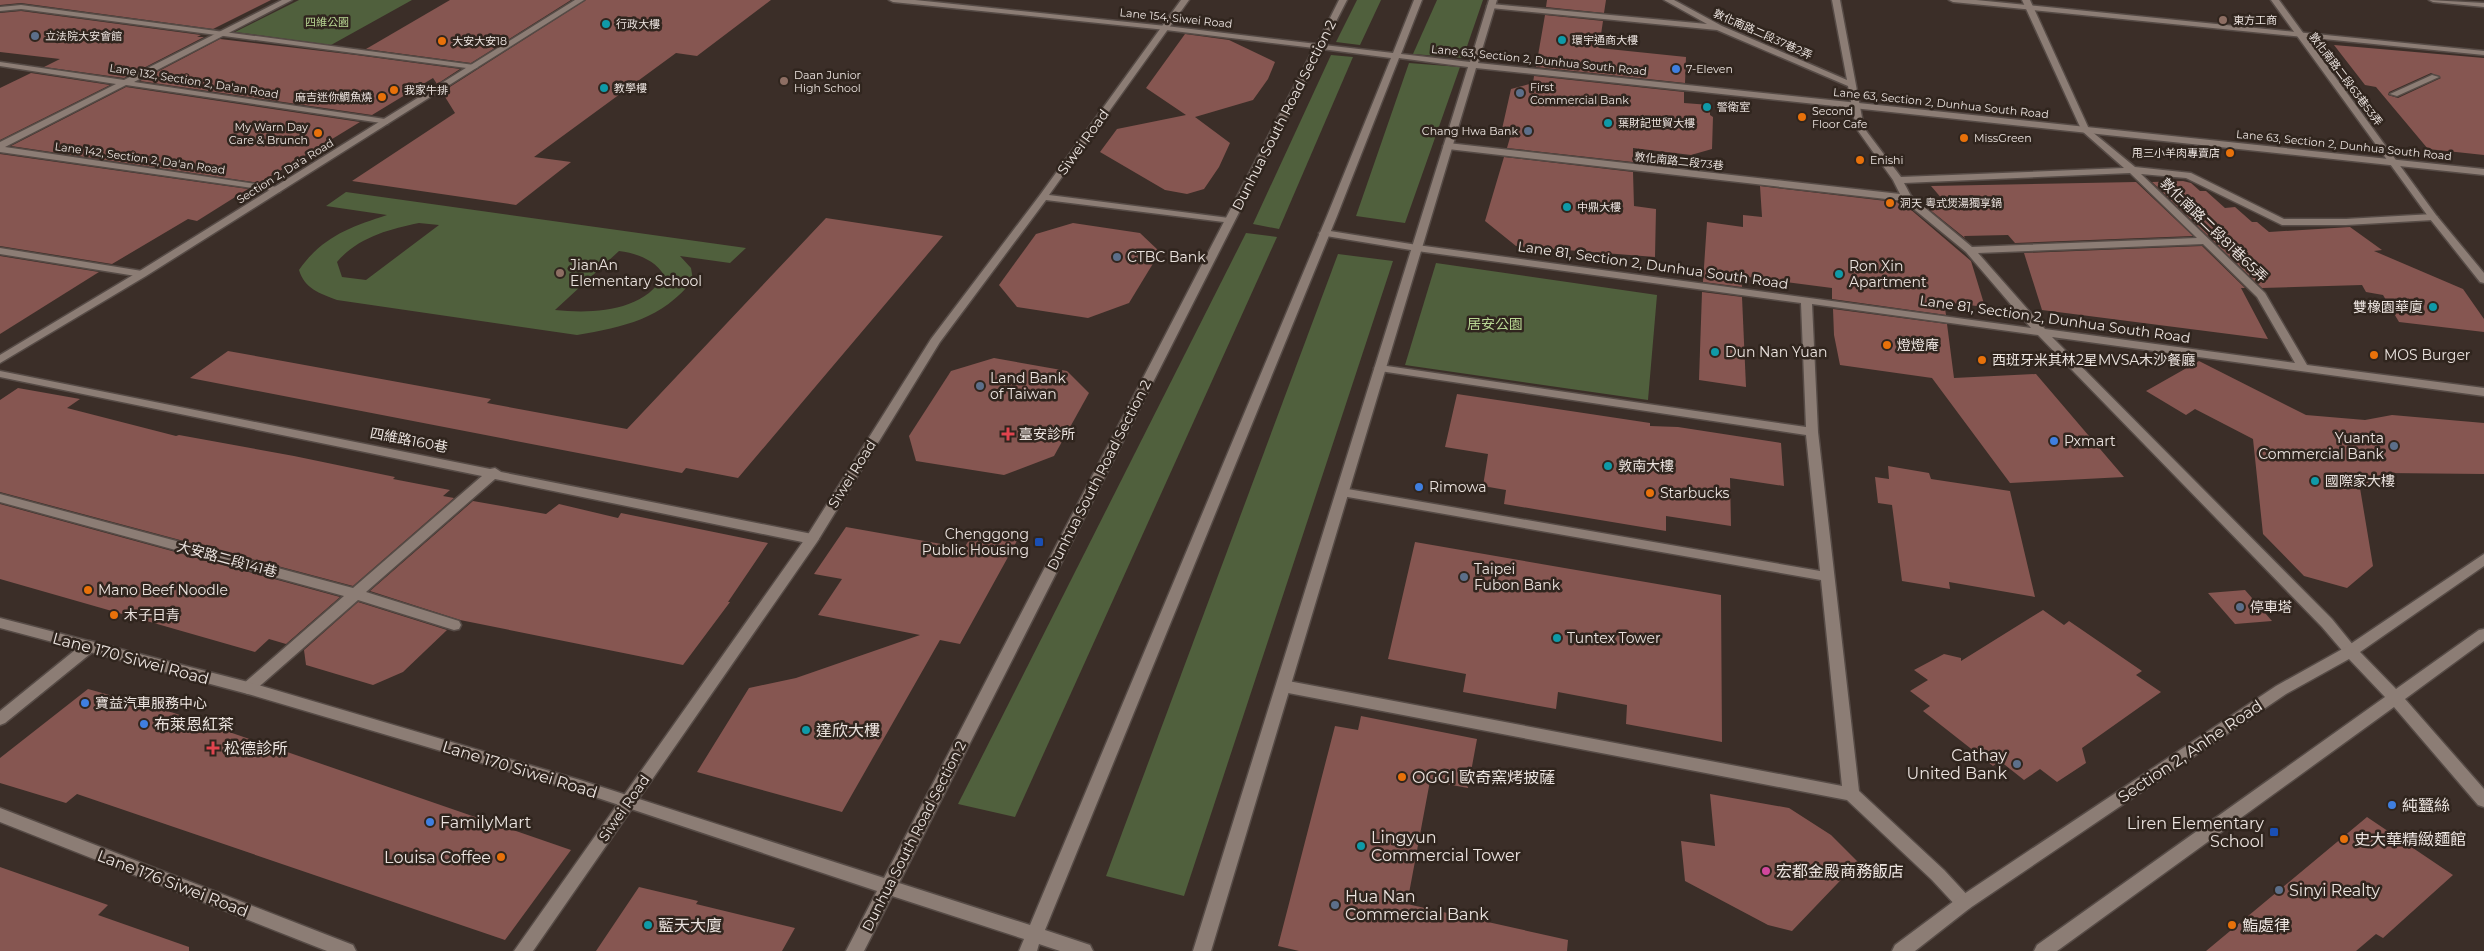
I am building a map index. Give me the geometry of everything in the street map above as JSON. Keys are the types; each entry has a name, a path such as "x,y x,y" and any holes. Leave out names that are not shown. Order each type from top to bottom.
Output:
{"street":[{"path":"0,147 288,0"},
{"name":"Section 2, Da'a Road","path":"0,360 142,274 580,0"},
{"name":"Lane 154, Siwei Road","path":"893,0 1166,28 1397,56"},
{"name":"Siwei Road","path":"523,951 812,539 935,341 1044,197 1185,0"},
{"name":"Dunhua South Road Section 2","path":"855,951 1342,0"},
{"path":"1028,951 1397,56 1418,0"},
{"name":"敦化南路二段37巷2弄","path":"1668,0 1720,28 1852,85"},
{"path":"1836,0 1860,128 1898,180 1907,198 1970,250 2041,332 2313,609 2394,697 2484,800"},
{"path":"1953,0 2028,3 2484,53"},
{"name":"敦化南路二段63巷53弄","path":"2276,0 2298,34 2434,217 2484,280"},
{"path":"2433,0 2484,5"},
{"path":"1202,951 1492,3 1720,28"},
{"path":"2028,3 2086,129"},
{"path":"0,9 21,7 474,67"},
{"name":"Lane 63, Section 2, Dunhua South Road","path":"1397,56 2484,172"},
{"name":"Lane 132, Section 2, Da'an Road","path":"0,64 385,122"},
{"path":"2394,94 2435,77"},
{"name":"敦化南路二段81巷65弄","path":"2086,129 2132,170 2261,296 2303,367"},
{"name":"敦化南路二段73巷","path":"1448,146 1907,198"},
{"name":"Lane 142, Section 2, Da'an Road","path":"0,147 277,190"},
{"path":"1898,180 2132,170 2188,175 2282,222 2346,222 2434,217"},
{"path":"1044,197 1229,221"},
{"name":"Lane 81, Section 2, Dunhua South Road","path":"1324,233 1417,248 2484,392"},
{"path":"1970,250 2205,241"},
{"path":"0,251 142,274"},
{"path":"1806,301 1812,432 1851,794"},
{"path":"1380,368 1812,432"},
{"name":"四維路160巷","path":"0,374 495,472 812,539"},
{"path":"248,688 495,472"},
{"path":"1342,492 1829,577"},
{"name":"大安路二段141巷","path":"0,498 355,594 454,625"},
{"name":"Section 2, Anhe Road","path":"1901,951 1964,903 2280,690 2351,651 2484,559"},
{"name":"Lane 170 Siwei Road","path":"0,623 248,688 628,802 1084,951"},
{"path":"2043,951 2484,634"},
{"path":"0,719 90,646"},
{"path":"1283,686 1851,794 1938,875 1964,903"},
{"name":"Lane 176 Siwei Road","path":"0,815 347,951"}],"green space":[{"name":"四維公園","path":"299,0 412,0 331,45 235,32"},
{"path":"1357,0 1381,0 1360,45 1336,42"},
{"path":"1437,0 1483,0 1463,58 1413,54"},
{"path":"1331,55 1353,57 1279,229 1253,224"},
{"path":"1409,63 1460,67 1405,223 1356,216"},
{"path":"346,192 746,248 730,263 680,256 691,268 693,280 668,304 641,319 611,329 577,335 337,300 314,290 305,282 299,270 317,249 349,229 387,215 326,206","holes":["419,223 439,225 366,280 342,277 337,262 354,247 374,236 396,228","619,251 632,253 650,261 664,275 644,297 616,308 585,311 555,310"]},
{"path":"1246,233 1277,237 1015,817 958,804"},
{"path":"1338,254 1393,261 1184,896 1106,876"},
{"name":"居安公園","path":"1436,263 1657,295 1648,400 1405,365"}],"building":[{"path":"0,0 271,0 213,29 21,3 0,5"},
{"path":"450,0 571,0 471,63 366,49"},
{"path":"586,0 771,0 697,56 676,53 534,157 571,162 516,205 352,181 455,113 442,92"},
{"path":"1547,0 1606,0 1604,13 1546,7"},
{"path":"21,11 201,35 197,37 204,37 124,78 44,67 60,59 0,52 0,13"},
{"path":"1545,15 1603,21 1599,48 1686,57 1685,83 1536,67"},
{"path":"1185,34 1229,40 1275,62 1268,79 1253,100 1195,117 1230,143 1219,167 1204,189 1187,194 1165,190 1100,152 1117,129 1186,115 1146,88"},
{"path":"220,39 460,69 437,84 433,78 372,115 140,81"},
{"path":"2334,45 2484,58 2484,155 2428,149 2376,87 2365,85","holes":["2431,73 2441,78 2398,98 2388,95 2389,92"]},
{"path":"31,73 110,85 0,140 0,88"},
{"name":"葉財記世貿大樓","path":"1534,76 1684,92 1684,103 1710,105 1710,115 1713,117 1712,149 1691,155 1633,148 1633,162 1507,148 1511,134 1502,129 1511,89 1533,83"},
{"path":"126,87 360,122 260,183 11,146"},
{"path":"0,154 248,189 197,221 188,219 112,264 0,246"},
{"name":"中鼎大樓","path":"1504,157 1633,172 1634,206 1656,209 1655,257 1516,246 1485,221"},
{"path":"2183,181 2191,183 2200,191 2206,191 2225,208 2235,207 2252,222 2257,222 2269,232 2350,227 2382,250 2374,251 2463,289 2484,319 2484,332 2399,322 2383,295 2366,292 2362,285 2262,288 2152,182"},
{"path":"2136,182 2193,236 2015,243 2008,235 1964,236 1965,238 1924,205 1949,207 1931,186"},
{"path":"1760,186 1903,203 1971,261 1985,307 1944,302 1946,315 1832,299 1832,288 1741,276 1742,287 1703,282 1707,222 1743,227 1743,215 1762,217"},
{"path":"826,218 943,236 738,478 686,468 682,473 190,378 228,351 491,399 487,403 627,429"},
{"path":"1073,223 1140,233 1160,252 1129,303 1088,318 1017,307 999,285 1036,234"},
{"path":"2202,246 2245,288 2241,288 2268,339 2042,310 2024,253"},
{"path":"0,256 99,272 0,334"},
{"name":"Dun Nan Yuan","path":"1702,292 1742,297 1746,387 1699,380"},
{"path":"1833,309 1947,324 1954,378 2036,374 2124,477 2010,483 1932,378 1840,365 1834,335"},
{"path":"994,358 1067,371 1089,393 1054,456 1004,475 916,461 909,436 951,371"},
{"name":"國際家大樓","path":"2199,361 2306,415 2365,420 2392,415 2484,423 2484,474 2386,473 2360,488 2373,566 2347,588 2304,576 2263,534 2253,439 2195,409 2186,415 2146,391"},
{"path":"18,388 80,399 67,408 176,436 294,456 395,477 393,479 450,490 443,496 454,498 353,586 0,492 0,400"},
{"name":"敦南大樓","path":"1457,394 1650,423 1650,426 1678,427 1781,443 1784,486 1730,478 1731,526 1666,516 1666,531 1504,504 1506,490 1483,486 1488,454 1445,447"},
{"path":"1888,466 1929,473 1931,479 2010,491 2035,597 1949,582 1950,589 1902,581 1892,505 1878,503 1875,477 1889,479"},
{"path":"473,501 546,514 559,504 618,518 621,513 768,543 728,602 730,602 683,665 460,620 370,591"},
{"path":"0,504 340,597 286,644 269,639 255,652 0,579"},
{"path":"846,527 964,548 975,531 1018,539 960,644 940,640 842,812 697,772 749,688 796,678 920,635 818,615 842,579 814,574"},
{"name":"Tuntex Tower","path":"1415,542 1721,595 1722,742 1626,724 1627,705 1558,692 1556,709 1463,692 1466,674 1388,659"},
{"name":"停車塔","path":"2245,590 2272,621 2235,624 2208,593"},
{"path":"358,602 447,630 403,672 373,685 306,665 304,650"},
{"path":"2043,610 2064,625 2069,621 2142,671 2136,675 2161,692 2082,748 2086,763 2057,782 2040,769 2024,780 2000,761 1993,766 1923,711 1930,706 1910,691 1928,680 1914,670 1944,654 1961,658 1961,661"},
{"path":"88,689 174,713 571,850 505,940 77,794 66,803 0,783 0,758"},
{"name":"Lingyun Commercial Tower","path":"1361,716 1477,739 1468,788 1430,781 1407,904 1568,940 1567,951 1299,951 1278,946 1335,726 1358,730"},
{"name":"宏都金殿商務飯店","path":"1710,794 1789,808 1831,835 1858,862 1792,931 1768,925 1685,881 1681,841 1715,846"},
{"path":"2367,817 2453,875 2383,938 2376,934 2356,951 2206,951"},
{"path":"0,867 108,905 98,915 189,947 189,951 0,951"},
{"path":"639,887 698,901 696,904 795,928 782,951 596,951"}],"place":[{"name":"東方工商","path":"2223,20"},
{"name":"行政大樓","path":"606,24"},
{"name":"立法院大安會館","path":"35,36"},
{"name":"環宇通商大樓","path":"1562,40"},
{"name":"大安大安18","path":"442,41"},
{"name":"7-Eleven","path":"1676,69"},
{"name":"Daan Junior High School","path":"784,81"},
{"name":"教學樓","path":"604,88"},
{"name":"我家牛排","path":"394,90"},
{"name":"First Commercial Bank","path":"1520,93"},
{"name":"麻吉迷你鯛魚燒","path":"382,97"},
{"name":"警衛室","path":"1707,107"},
{"name":"Second Floor Cafe","path":"1802,117"},
{"name":"葉財記世貿大樓","path":"1608,123"},
{"name":"Chang Hwa Bank","path":"1528,131"},
{"name":"My Warn Day Care & Brunch","path":"318,133"},
{"name":"MissGreen","path":"1964,138"},
{"name":"甩三小羊肉專賣店","path":"2230,153"},
{"name":"Enishi","path":"1860,160"},
{"name":"洞天 粵式煲湯獨享鍋","path":"1890,203"},
{"name":"中鼎大樓","path":"1567,207"},
{"name":"CTBC Bank","path":"1117,257"},
{"name":"JianAn Elementary School","path":"560,273"},
{"name":"Ron Xin Apartment","path":"1839,274"},
{"name":"雙橡園華廈","path":"2433,307"},
{"name":"燈燈庵","path":"1887,345"},
{"name":"Dun Nan Yuan","path":"1715,352"},
{"name":"MOS Burger","path":"2374,355"},
{"name":"西班牙米其林2星MVSA木沙餐廳","path":"1982,360"},
{"name":"Land Bank of Taiwan","path":"980,386"},
{"name":"臺安診所","path":"1008,434"},
{"name":"Pxmart","path":"2054,441"},
{"name":"Yuanta Commercial Bank","path":"2394,446"},
{"name":"敦南大樓","path":"1608,466"},
{"name":"國際家大樓","path":"2315,481"},
{"name":"Rimowa","path":"1419,487"},
{"name":"Starbucks","path":"1650,493"},
{"name":"Chenggong Public Housing","path":"1039,542"},
{"name":"Taipei Fubon Bank","path":"1464,577"},
{"name":"Mano Beef Noodle","path":"88,590"},
{"name":"停車塔","path":"2240,607"},
{"name":"木子日青","path":"114,615"},
{"name":"Tuntex Tower","path":"1557,638"},
{"name":"寶益汽車服務中心","path":"85,703"},
{"name":"布萊恩紅茶","path":"144,724"},
{"name":"達欣大樓","path":"806,730"},
{"name":"松德診所","path":"213,748"},
{"name":"Cathay United Bank","path":"2017,764"},
{"name":"OGGI 歐奇窯烤披薩","path":"1402,777"},
{"name":"純蠶絲","path":"2392,805"},
{"name":"FamilyMart","path":"430,822"},
{"name":"Liren Elementary School","path":"2274,832"},
{"name":"史大華精緻麵館","path":"2344,839"},
{"name":"Lingyun Commercial Tower","path":"1361,846"},
{"name":"Louisa Coffee","path":"501,857"},
{"name":"宏都金殿商務飯店","path":"1766,871"},
{"name":"Sinyi Realty","path":"2279,890"},
{"name":"Hua Nan Commercial Bank","path":"1335,905"},
{"name":"藍天大廈","path":"648,925"},
{"name":"鮨處律","path":"2232,925"}]}
